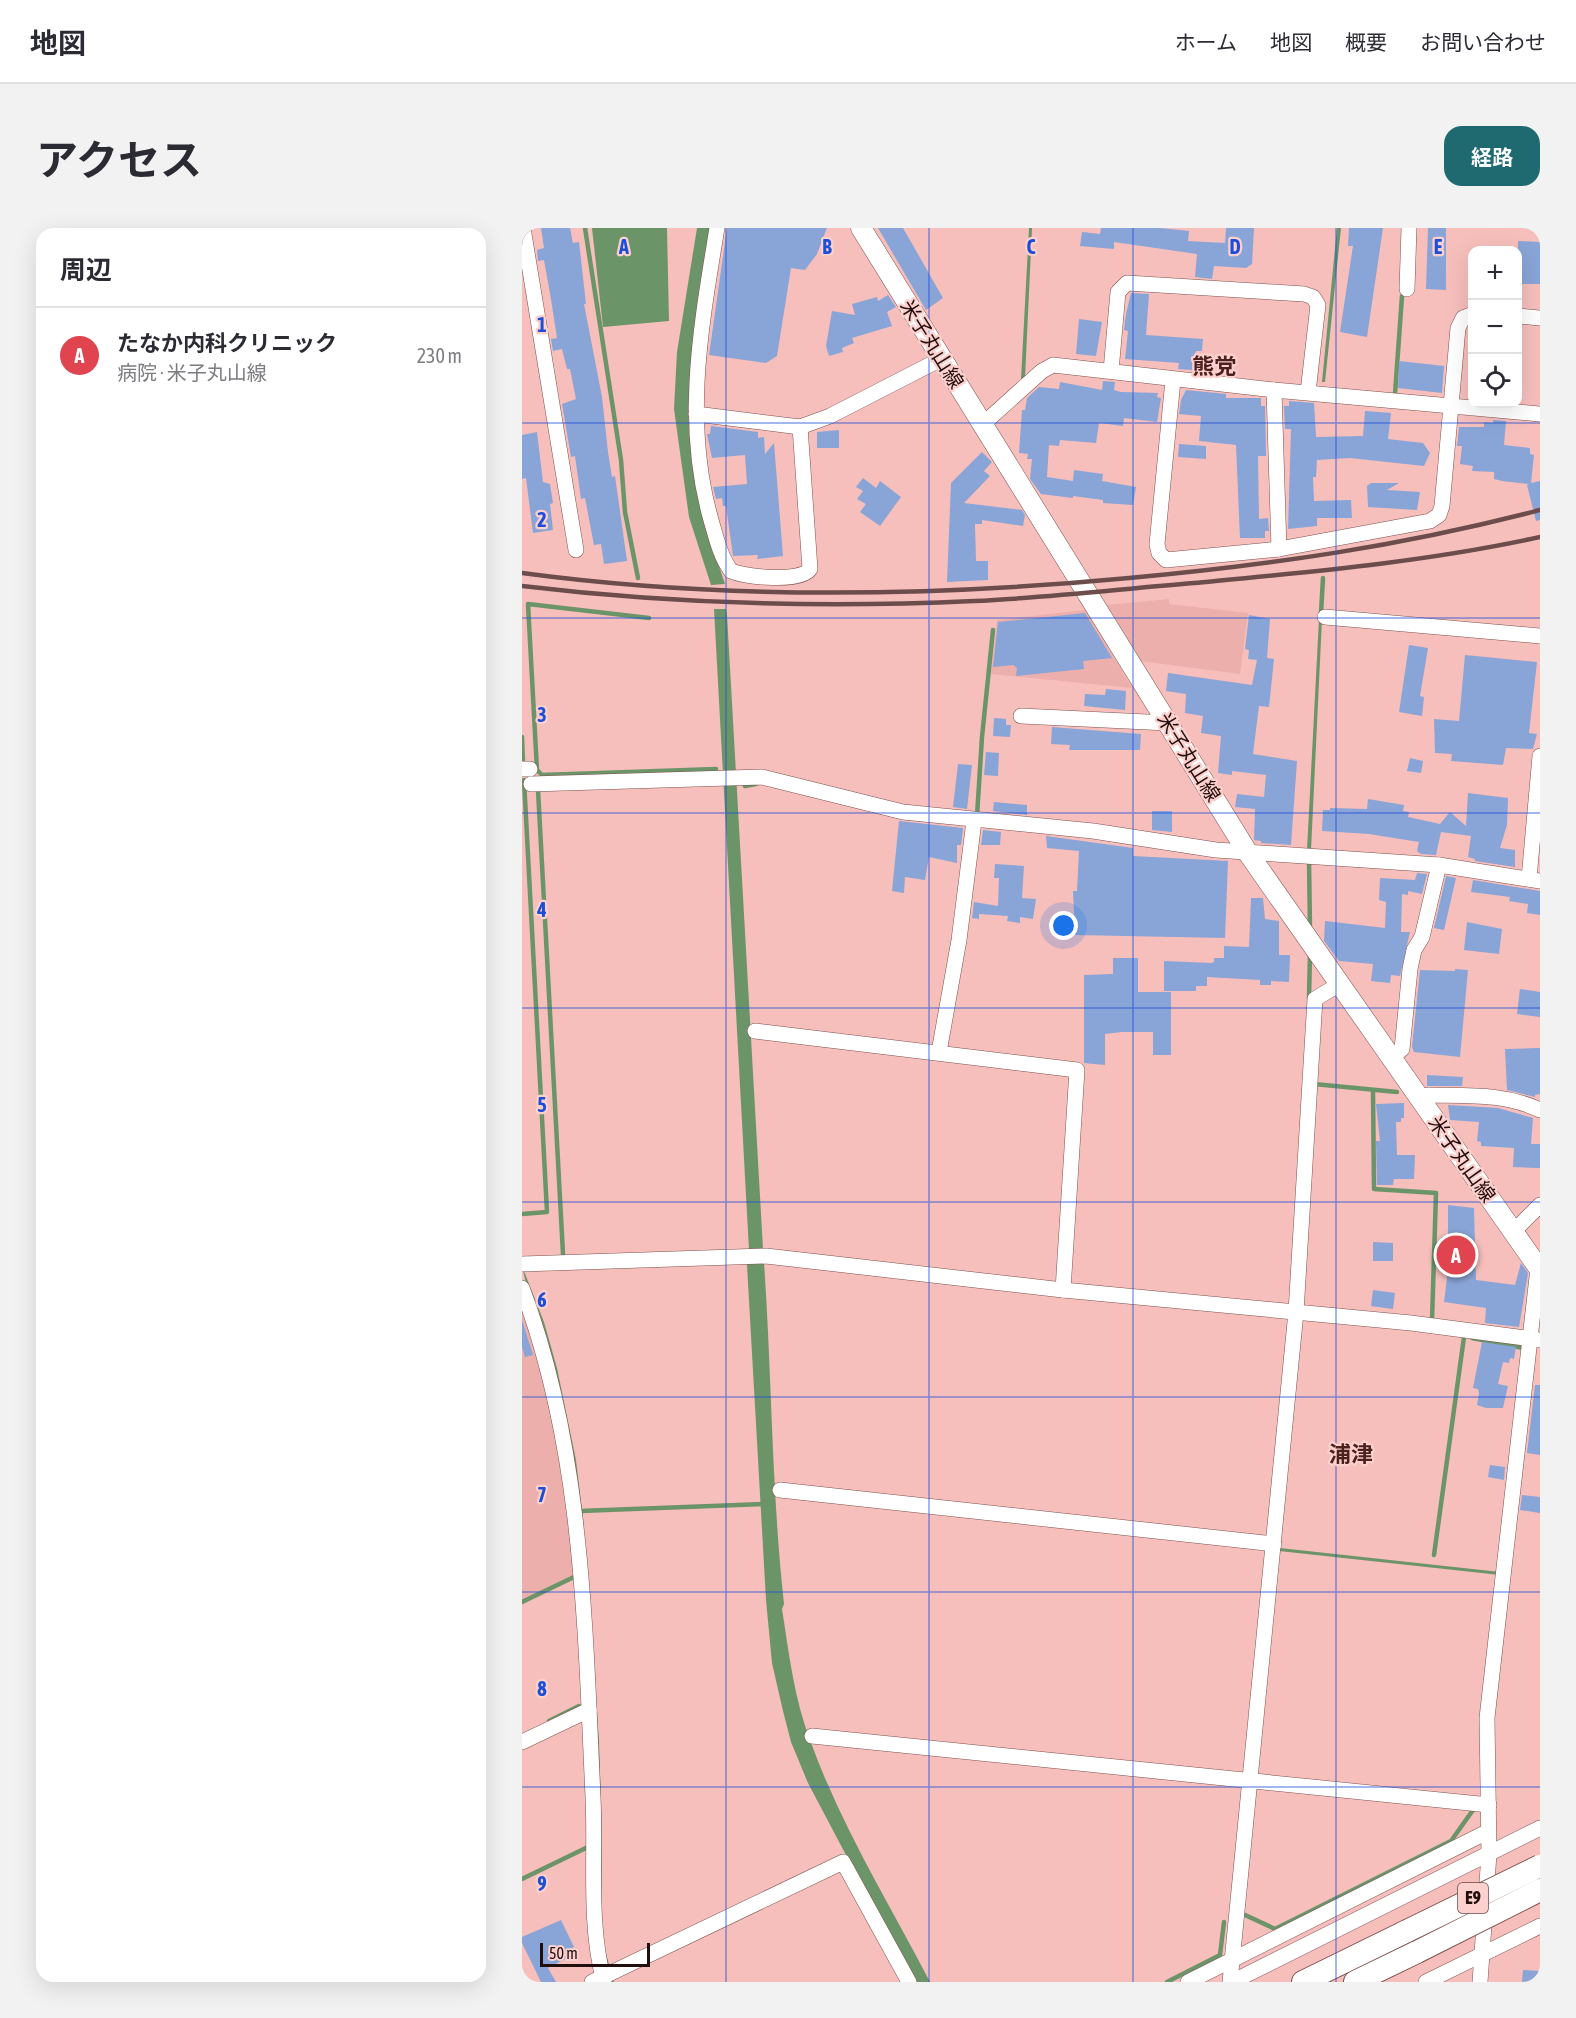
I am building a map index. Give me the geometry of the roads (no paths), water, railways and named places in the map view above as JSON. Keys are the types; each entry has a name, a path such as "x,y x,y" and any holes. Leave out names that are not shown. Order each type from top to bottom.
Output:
{"highway":[{"name":"E9","path":"1303,1982 1540,1866"},
{"name":"E9","path":"1355,1982 1540,1890"}],"main road":[{"name":"米子丸山線","path":"861,228 1248,853 1338,985 1539,1269"}],"street":[{"path":"523,228 576,550"},
{"path":"717,228 698,346 696,414 706,501 724,562 731,571 741,575 799,577 810,569 800,427"},
{"path":"1407,289 1409,228"},
{"path":"1111,371 1118,292 1123,285 1134,282 1304,294 1313,297 1318,305 1308,392"},
{"path":"1173,380 1157,544 1159,553 1166,560 1279,549 1435,518 1442,506 1458,328 1463,318 1468,316"},
{"path":"1522,316 1540,318"},
{"path":"696,414 800,427 830,416 941,358"},
{"path":"982,425 1048,367 1063,365 1173,380 1540,414"},
{"path":"1274,390 1279,549"},
{"path":"1325,617 1540,636"},
{"path":"1021,716 1168,723"},
{"path":"528,774 768,778 903,812 974,821 1093,831 1248,853 1440,865 1534,880 1540,756"},
{"path":"939,1052 959,940 974,821"},
{"path":"1391,1058 1402,1049 1410,969 1414,950 1422,937 1440,865"},
{"path":"1338,985 1315,999 1296,1312 1231,1982 1540,1828"},
{"path":"755,1031 1077,1070 1063,1290"},
{"path":"1421,1100 1428,1095 1495,1096 1521,1101 1540,1110"},
{"path":"1513,1232 1540,1205"},
{"path":"523,1264 765,1256 1063,1290 1411,1323 1535,1340"},
{"path":"1477,1980 1483,1954 1489,1854 1487,1718 1535,1340 1539,1269"},
{"path":"522,1288 538,1336 564,1438 574,1507 589,1710 595,1837 594,1930 603,1977 843,1862 909,1982"},
{"path":"780,1490 1274,1544"},
{"path":"522,1742 589,1710"},
{"path":"812,1736 1489,1805"},
{"path":"1188,1982 1487,1832"},
{"path":"1426,1982 1540,1926"}],"waterway":[{"path":"585,228 621,460 625,512 638,578"},
{"path":"1395,394 1402,296"},
{"path":"1321,613 1323,578"},
{"path":"649,618 528,604 537,770 542,775 716,769"},
{"path":"977,816 993,630"},
{"path":"522,737 523,763"},
{"path":"522,1214 547,1212 524,780"},
{"path":"745,786 756,784"},
{"path":"538,790 563,1254"},
{"path":"1309,860 1310,930"},
{"path":"1309,999 1310,953"},
{"path":"1314,1084 1397,1092"},
{"path":"1373,1090 1374,1189 1436,1193 1432,1321"},
{"path":"1434,1555 1464,1337"},
{"path":"1472,1338 1523,1348"},
{"path":"580,1511 767,1504"},
{"path":"522,1602 574,1577"},
{"path":"549,1721 579,1706"},
{"path":"1243,1914 1275,1929 1451,1841 1473,1810 1471,1809"},
{"path":"522,1879 590,1846"},
{"path":"1167,1982 1220,1955 1224,1922"}],"railway":[{"path":"522,573 673,588 749,591 825,593 977,589 1182,573 1336,553 1438,534 1540,510"},
{"path":"522,586 635,597 747,603 860,604 974,601 1056,596 1324,570 1411,560 1540,537"}],"place":[{"name":"たなか内科クリニック","path":"1456,1255"}],"district":[{"name":"熊党","path":"1214,366"},
{"name":"浦津","path":"1351,1454"}]}
